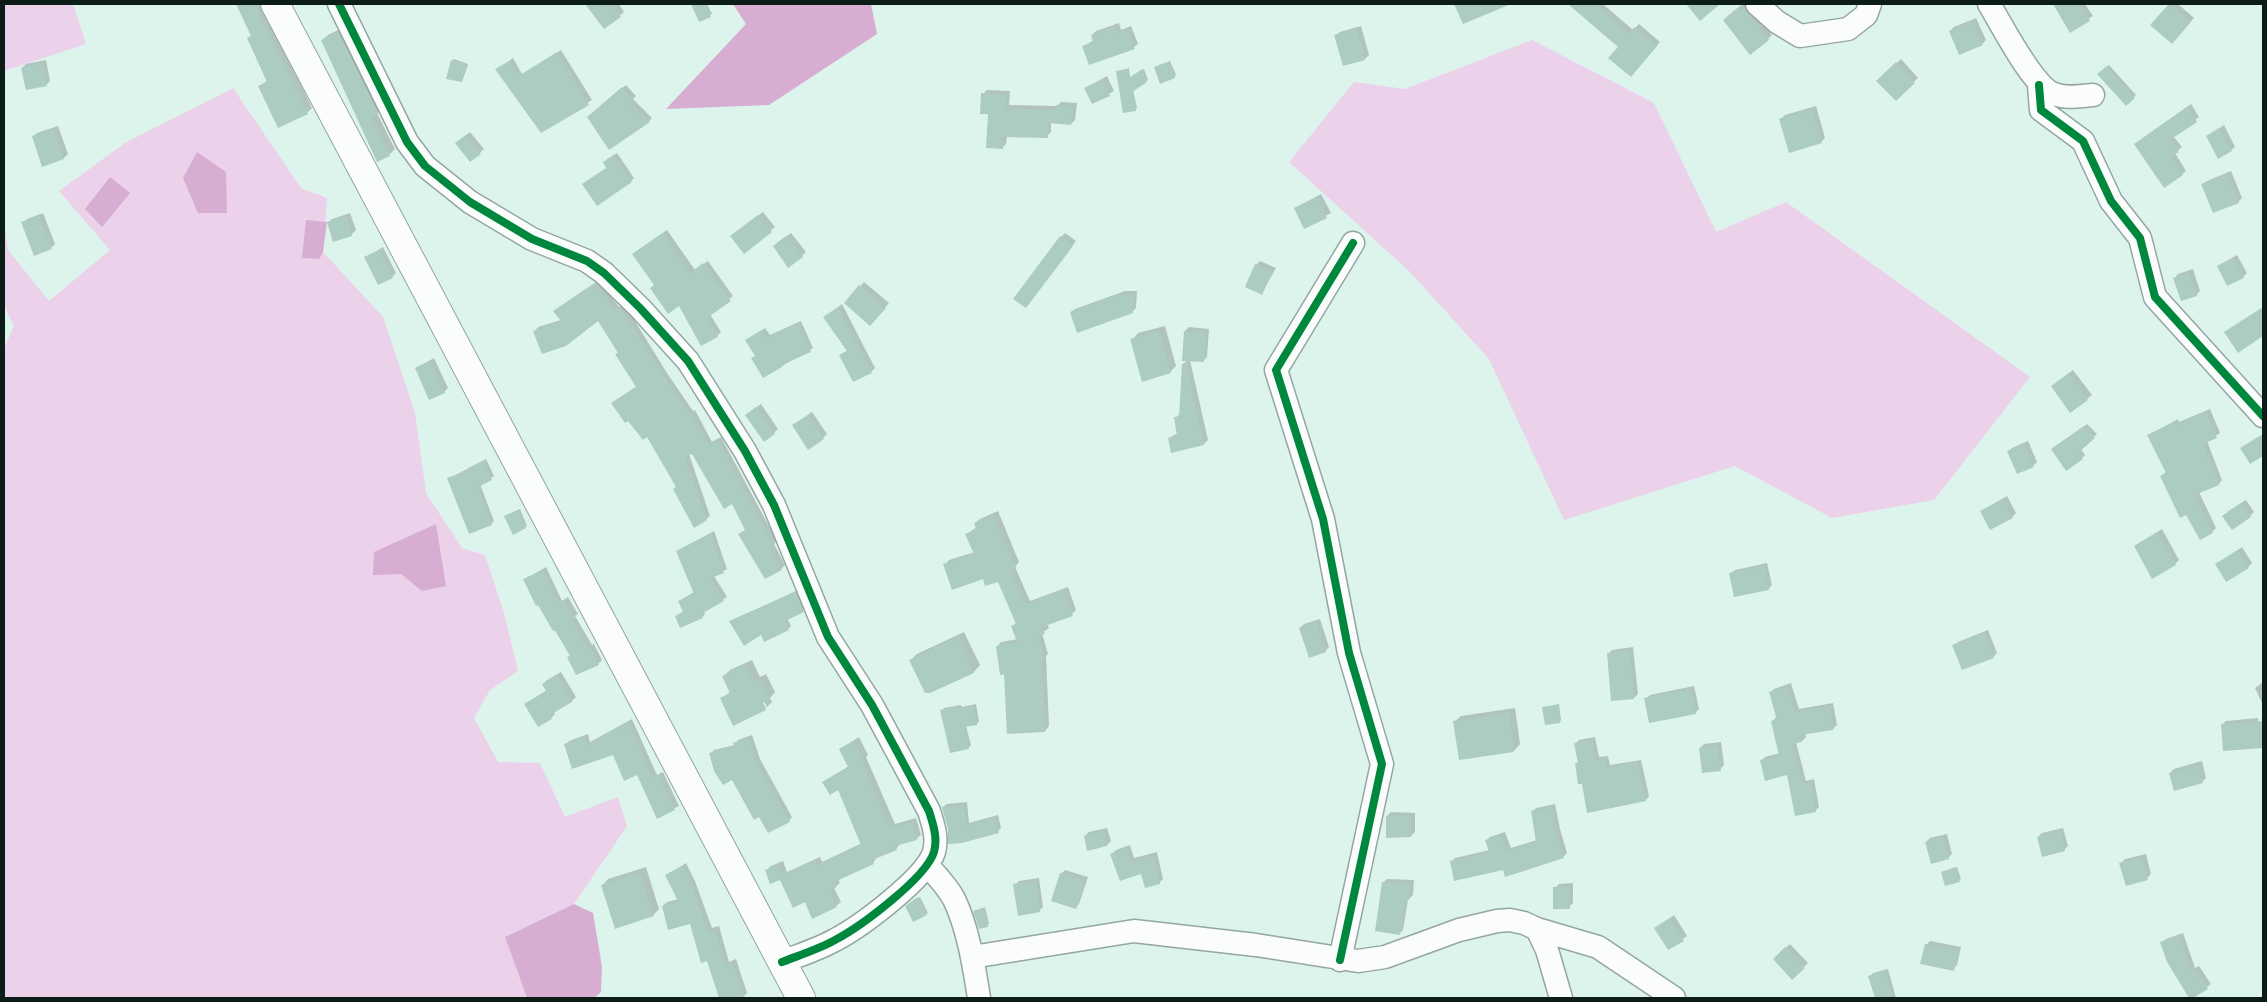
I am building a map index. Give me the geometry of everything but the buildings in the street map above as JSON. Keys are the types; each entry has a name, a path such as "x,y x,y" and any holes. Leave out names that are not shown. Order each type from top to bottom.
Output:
{"highway":[{"path":"275,4 801,998"}],"street":[{"path":"339,4 407,142 425,166 470,202 532,239 586,261 604,273 640,308 688,361 758,474 774,505 828,637 872,705 929,810 934,826 934,853 919,876 836,939 782,962"},
{"path":"1757,4 1777,22 1800,36 1848,29 1866,15 1870,4"},
{"path":"1989,4 2039,85 2053,94 2068,98 2093,95"},
{"path":"2039,85 2041,110 2083,141 2111,201 2140,238 2155,297 2263,416"},
{"path":"1340,960 1382,764 1349,653 1324,519 1276,370 1353,243"},
{"path":"927,865 945,885 954,900 972,957 979,998"},
{"path":"972,957 1134,931 1256,945 1340,960 1358,961 1385,957 1458,930 1497,921 1524,923 1537,929 1598,947 1674,998"},
{"path":"1537,929 1548,950 1561,998"}],"shaded area":[{"path":"4,4 73,4 86,44 4,71"},
{"path":"733,4 871,4 877,34 769,105 666,109 746,24"},
{"path":"1532,40 1654,103 1716,232 1786,202 2030,377 1934,500 1832,518 1735,466 1564,520 1489,359 1409,271 1289,162 1354,82 1405,89"},
{"path":"233,88 301,188 327,198 323,252 383,317 415,413 426,493 462,548 485,555 504,613 518,671 490,690 474,718 498,762 540,763 565,817 618,797 627,826 574,904 505,937 527,998 4,998 4,348 14,326 4,306 4,223 8,250 49,301 110,250 59,191 125,143"},
{"path":"197,152 226,172 227,213 198,213 183,178"},
{"path":"110,177 130,193 102,227 85,209"},
{"path":"306,220 327,222 323,252 319,259 302,258"},
{"path":"436,524 446,586 422,591 401,574 373,575 374,552"},
{"path":"574,904 593,913 602,967 601,992 594,998 527,998 505,937"}],"cycle path":[{"path":"339,4 407,142 425,166 470,202 532,239 587,261 604,273 640,308 688,361 745,451 774,505 828,637 872,705 929,811 934,831 935,847 928,863 919,875 891,901 846,934 782,962"},
{"path":"2039,85 2041,110 2083,141 2111,201 2140,238 2155,297 2263,416"},
{"path":"1340,960 1382,764 1349,653 1323,519 1276,370 1353,243"}]}
